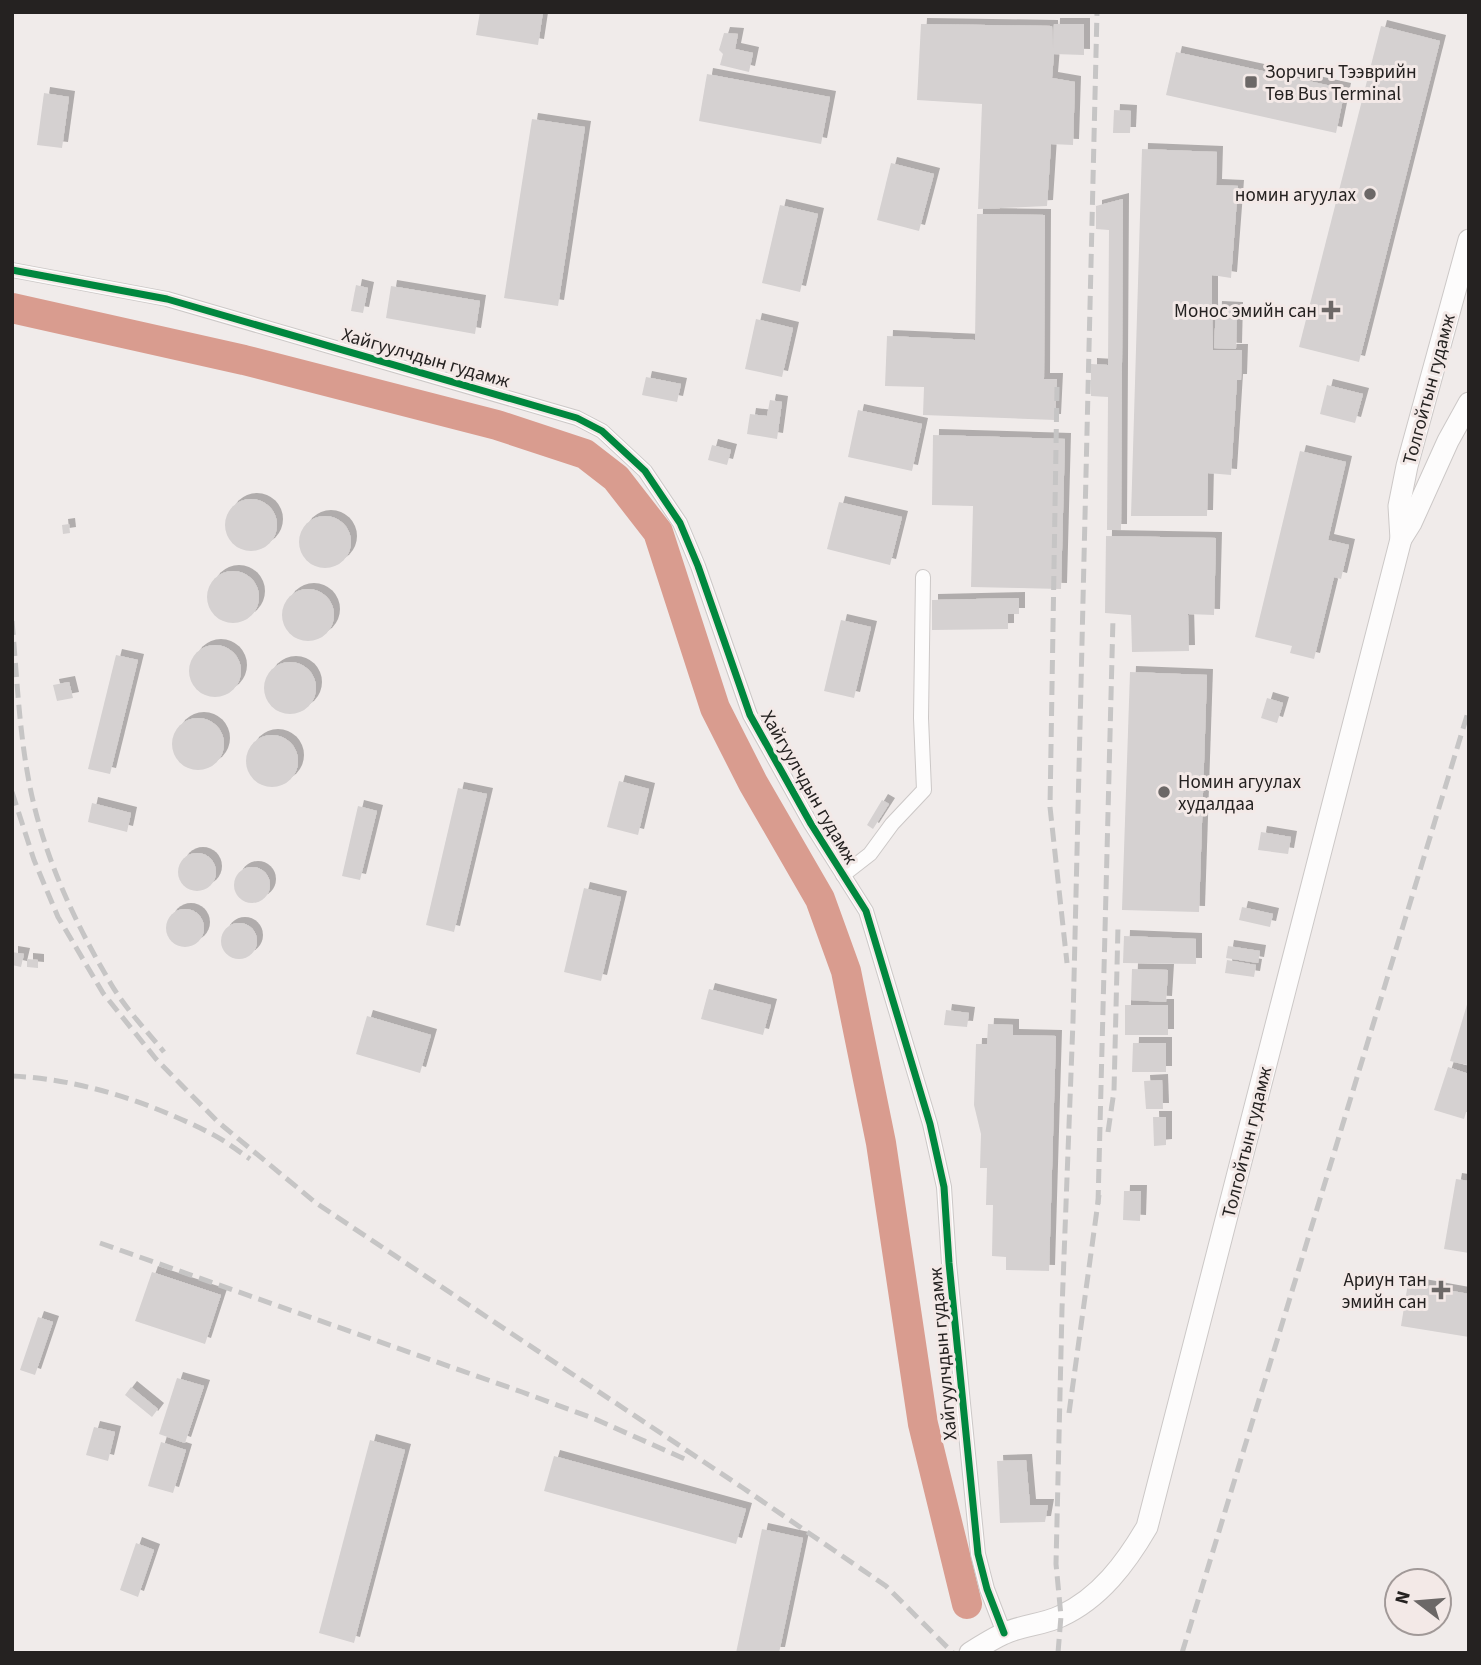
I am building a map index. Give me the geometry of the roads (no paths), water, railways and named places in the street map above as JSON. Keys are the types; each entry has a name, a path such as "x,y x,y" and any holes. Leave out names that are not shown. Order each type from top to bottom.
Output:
{"main road":[{"name":"Толгойтын гудамж","path":"1401,539 1398,519 1402,493 1446,323 1467,256"},
{"path":"1446,323 1469,312"},
{"name":"Толгойтын гудамж","path":"970,1653 1004,1633 1061,1616 1087,1598 1111,1580 1131,1555 1147,1527 1401,539 1469,403"}],"street":[{"name":"Хайгуулчдын гудамж","path":"12,270 167,299 577,418 602,431 645,471 680,523 698,566 750,715 811,824 866,911 930,1125 944,1187 976,1542 987,1589 1004,1633"},
{"path":"844,875 870,854 892,824 923,790 923,577"}],"waterway":[{"path":"12,308 244,360 497,425 585,454 616,478 658,532 715,708 753,783 820,899 846,971 881,1143 923,1424 967,1604"}],"railway":[{"path":"1058,1653 1061,1616 1056,1564 1062,1309 1073,1021 1097,12"},
{"path":"1057,387 1050,807 1067,963"},
{"path":"1098,1204 1113,618"},
{"path":"12,621 26,766 36,813 52,864 73,913 111,984 164,1052"},
{"path":"1182,1653 1469,709"},
{"path":"12,792 34,860 58,917 103,993 156,1059 218,1122 316,1203 886,1586 953,1653"},
{"path":"1108,1132 1114,1091 1118,926"},
{"path":"12,1076 88,1087 138,1102 210,1133 250,1159"},
{"path":"1069,1413 1099,1195"},
{"path":"100,1243 522,1392 595,1419 687,1460"}],"place":[{"name":"Зорчигч Тээврийн Төв Bus Terminal","path":"1251,82"},
{"name":"номин агуулах","path":"1370,194"},
{"name":"Монос эмийн сан","path":"1331,310"},
{"name":"Номин агуулах худалдаа","path":"1164,792"},
{"name":"Ариун тан эмийн сан","path":"1441,1290"}]}
